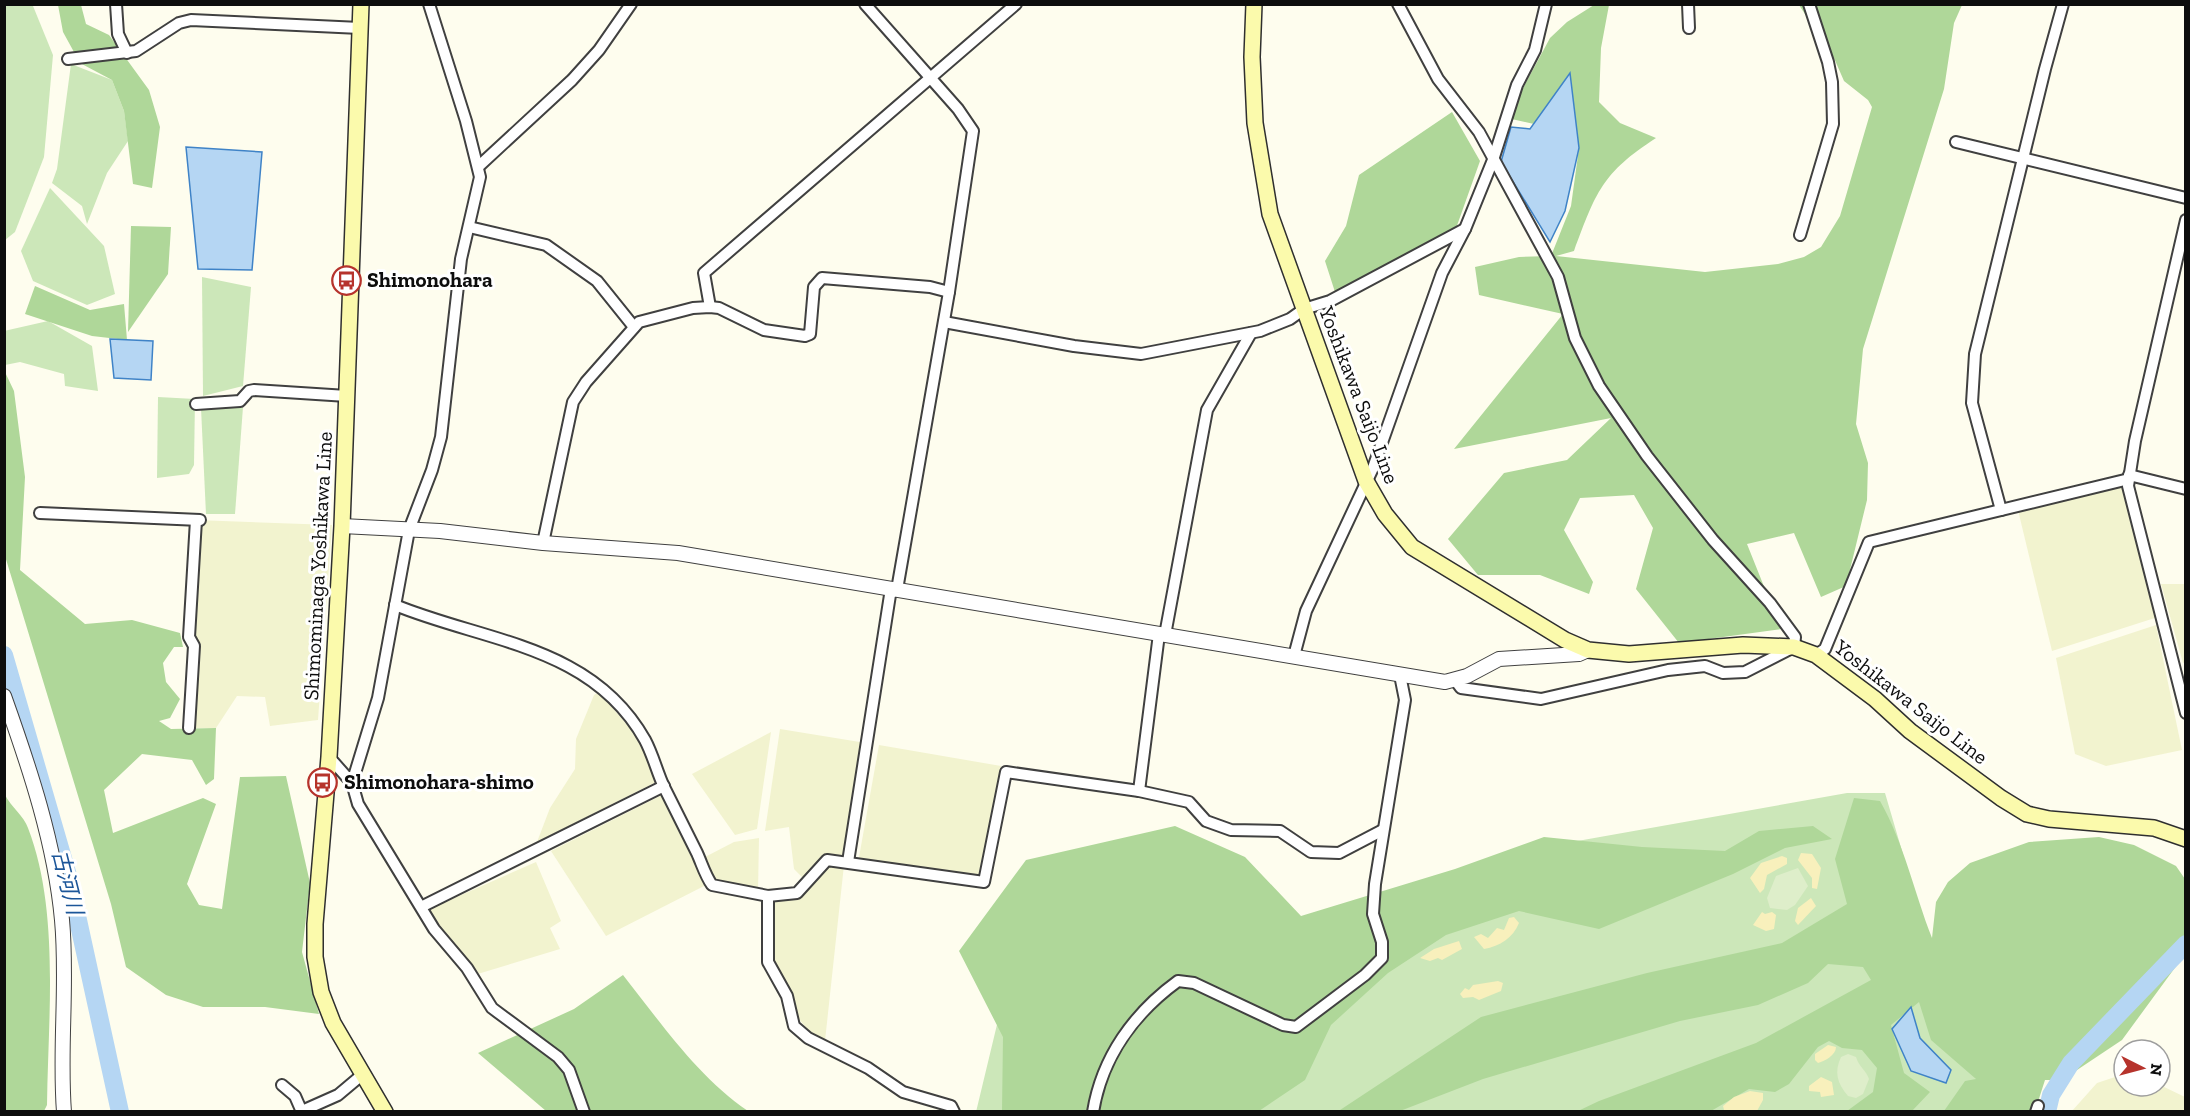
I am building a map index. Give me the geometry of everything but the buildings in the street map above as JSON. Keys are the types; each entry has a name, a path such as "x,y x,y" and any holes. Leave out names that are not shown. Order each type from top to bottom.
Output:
{"main road":[{"name":"Shimominaga Yoshikawa Line","path":"361,4 342,526 329,757 315,924 315,957 321,992 333,1023 384,1111"},
{"name":"Yoshikawa Saijo Line","path":"1254,4 1252,57 1255,123 1263,185 1270,214 1366,481 1385,514 1412,547 1555,635 1588,650 1629,654 1743,645 1794,647 1816,655 1875,699 1910,731 2001,798 2027,813 2049,819 2154,828 2186,840"}],"street":[{"path":"116,4 118,34 127,53"},
{"path":"352,783 378,698 409,530 432,470 441,437 461,259 480,177 479,166 429,4"},
{"path":"479,166 572,80 599,50 631,4"},
{"path":"848,862 890,595 898,584 944,322 973,131 958,109 865,4"},
{"path":"710,307 704,273 1016,4"},
{"path":"1398,4 1438,79 1479,132 1558,277 1575,338 1599,386 1647,456 1795,637 1794,647 1745,672 1723,673 1705,666 1668,670 1541,699 1461,688 1455,680"},
{"path":"1294,657 1306,611 1373,468 1442,273 1465,229 1493,160 1517,85 1535,50 1546,4"},
{"path":"1688,4 1689,28"},
{"path":"1800,235 1833,124 1832,82 1828,62 1809,4"},
{"path":"2001,510 1979,438 1972,403 1975,354 2063,4"},
{"path":"68,59 136,51 179,23 191,20 360,28"},
{"path":"1956,142 2186,198"},
{"path":"2186,220 2128,486 2186,713"},
{"path":"469,227 546,245 597,281 634,327"},
{"path":"944,322 1074,346 1141,354 1251,333 1290,319 1304,309 1330,301 1465,229"},
{"path":"543,543 573,402 586,382 639,322 693,308 710,307 719,308 764,330 805,336 810,334 814,287 822,278 930,287 949,292"},
{"path":"1140,791 1162,634 1207,410 1251,333"},
{"path":"196,404 240,400 249,391 254,390 347,396"},
{"path":"1816,655 1825,649 1869,542 2129,477 2186,489"},
{"path":"40,513 198,520 189,637 194,646 189,728"},
{"path":"342,526 678,554 1445,682 1455,680 1499,659 1579,654 1588,650"},
{"path":"395,605 434,621 494,636 543,653 590,677 608,693 645,740 664,786 712,885 768,896 797,893 827,860 984,882 1006,772 1140,791 1189,802 1206,821 1231,830 1280,831 1311,852 1339,853 1383,830"},
{"path":"1093,1112 1104,1071 1121,1037 1133,1020 1178,981 1194,983 1283,1025 1296,1027 1365,975 1382,958 1382,942 1373,914 1383,830 1405,700 1400,675"},
{"path":"4,696 44,822 57,878 62,923 64,1112"},
{"path":"329,757 352,783 358,804 404,881 423,906 434,929 467,968 492,1008 558,1057 568,1070 584,1112"},
{"path":"423,906 590,820 664,786"},
{"path":"768,896 768,962 788,996 794,1026 808,1038 868,1068 903,1092 951,1106 954,1112"},
{"path":"282,1085 295,1096 302,1111 338,1095 363,1074"}],"green space":[{"path":"5,5 33,6 53,55 44,157 15,232 5,240"},
{"path":"58,5 81,5 86,24 109,35 149,90 160,127 152,188 133,184 124,111 112,80 80,63 63,32"},
{"path":"1594,5 1609,5 1601,48 1599,102 1620,123 1656,138 1624,162 1603,186 1588,213 1574,251 1556,256 1705,272 1778,264 1804,257 1821,247 1840,216 1872,107 1868,100 1844,81 1834,58 1799,5 1962,5 1954,23 1944,89 1863,349 1856,424 1868,463 1867,500 1846,586 1821,597 1794,533 1747,544 1781,629 1679,643 1636,589 1653,528 1634,495 1580,498 1564,530 1593,582 1589,594 1540,575 1478,575 1448,539 1504,473 1567,460 1611,418 1454,449 1563,314 1479,295 1475,267 1519,257 1551,256 1571,206 1579,148 1569,74 1534,124 1507,118 1550,38 1567,22"},
{"path":"71,64 112,80 124,111 128,141 107,173 87,224 82,206 52,183 57,169"},
{"path":"1452,112 1480,161 1454,234 1335,292 1325,261 1346,226 1359,175"},
{"path":"50,188 104,246 115,294 87,305 33,281 21,251"},
{"path":"131,226 171,227 168,274 128,332"},
{"path":"202,277 251,287 243,386 203,396"},
{"path":"35,286 90,310 124,304 127,340 92,336 25,314"},
{"path":"48,321 92,346 98,391 65,386 64,374 20,362 5,365 4,331"},
{"path":"4,370 14,391 25,477 20,570 85,624 132,620 180,633 183,647 174,647 163,663 166,682 180,699 170,718 159,721 171,729 216,728 214,779 206,785 192,760 142,754 104,790 113,833 203,798 216,804 187,884 199,905 222,909 240,777 286,776 310,883 302,952 319,1014 265,1007 203,1007 166,995 126,967 111,904 5,556"},
{"path":"158,397 195,399 194,465 189,474 157,478"},
{"path":"243,407 235,514 206,514 201,408"},
{"path":"2129,479 2161,616 2052,651 2017,506"},
{"path":"196,520 332,525 318,720 270,726 265,697 237,696 216,728 189,728"},
{"path":"2161,584 2185,584 2185,662 2183,663"},
{"path":"2156,625 2182,750 2106,766 2075,754 2056,658"},
{"path":"599,692 639,739 656,782 537,842 550,808 575,769 576,739 594,695"},
{"path":"780,729 866,743 846,855 826,855 803,878 794,869 789,827 765,831"},
{"path":"771,732 757,829 735,835 692,774"},
{"path":"879,745 1001,766 979,877 858,863"},
{"path":"1847,793 1885,793 1922,919 1976,1079 1981,1112 976,1112 1013,958 1327,948 1538,848"},
{"path":"5,795 24,819 28,828 45,894 50,1001 47,1105 44,1111 5,1111"},
{"path":"662,795 706,885 606,936 551,851"},
{"path":"1854,798 1880,801 1902,851 1932,938 1936,902 1948,882 1970,863 2029,842 2099,837 2134,845 2176,866 2185,879 2185,954 2123,1038 2112,1038 2112,1047 2062,1080 2045,1080 2035,1111 1944,1111 1965,1081 1976,1079 1931,1040 1919,1002 1891,1025 1904,1073 1930,1092 1912,1111 1847,1111 1873,1092 1877,1068 1862,1050 1842,1048 1829,1041 1818,1047 1789,1084 1775,1092 1749,1089 1711,1111 1578,1111 1599,1101 1756,1043 1871,980 1863,967 1828,964 1808,983 1758,1005 1680,1021 1483,1079 1400,1111 1337,1112 1481,1017 1647,973 1782,943 1847,904 1835,859"},
{"path":"1175,826 1245,857 1301,916 1455,869 1544,837 1642,847 1725,851 1759,831 1813,826 1832,839 1785,848 1733,874 1599,929 1519,911 1446,935 1388,973 1331,1025 1305,1080 1259,1111 1002,1111 1003,1037 959,951 1026,860"},
{"path":"759,838 758,891 714,881 705,857 734,842"},
{"path":"536,862 561,921 550,928 560,949 471,976 425,911"},
{"path":"828,865 844,865 825,1041 808,1030 790,1008 773,960 768,902 799,899"},
{"path":"1798,868 1808,886 1795,905 1787,910 1770,908 1767,898 1776,876"},
{"path":"623,975 696,1065 712,1082 748,1111 546,1111 478,1053 574,1009"},
{"path":"1848,1054 1856,1057 1869,1079 1863,1094 1856,1098 1848,1096 1841,1087 1838,1077 1841,1057"},
{"path":"2112,1078 2112,1098 2172,1098 2172,1091 2185,1097 2185,1111 2072,1111 2097,1083"}],"sand":[{"path":"1801,853 1812,854 1821,868 1817,889 1812,888 1812,878 1798,860"},
{"path":"1782,856 1787,858 1787,864 1767,875 1764,889 1760,893 1750,878 1761,863"},
{"path":"1811,898 1816,906 1798,925 1795,921 1798,908"},
{"path":"1762,912 1765,914 1772,912 1776,915 1774,929 1766,931 1753,925"},
{"path":"1514,917 1519,923 1516,928 1510,937 1495,946 1484,949 1474,937 1481,934 1488,938 1497,928 1504,930 1509,918"},
{"path":"1459,941 1462,949 1442,960 1438,958 1430,961 1420,958 1434,949"},
{"path":"1498,981 1503,983 1501,991 1479,1000 1473,997 1463,998 1460,994 1465,988 1469,990 1473,985"},
{"path":"1828,1045 1836,1047 1834,1053 1818,1063 1815,1060 1815,1054"},
{"path":"1821,1077 1832,1082 1834,1095 1821,1097 1820,1092 1809,1091 1809,1086"},
{"path":"1750,1091 1763,1093 1763,1100 1757,1111 1724,1110 1723,1106 1734,1097"}],"water":[{"path":"1570,73 1579,148 1565,211 1550,242 1501,162 1511,127 1530,129"},
{"path":"186,147 262,152 252,270 198,269"},
{"path":"110,339 153,341 151,380 114,378"},
{"path":"1911,1007 1920,1038 1951,1070 1946,1083 1911,1071 1892,1029"}],"waterway":[{"name":"古河川","path":"4,655 69,879 120,1112"},
{"path":"2047,1112 2051,1095 2071,1063 2186,944"}],"place":[{"name":"Shimonohara","path":"346,280"},
{"name":"Shimonohara-shimo","path":"323,782"}]}
